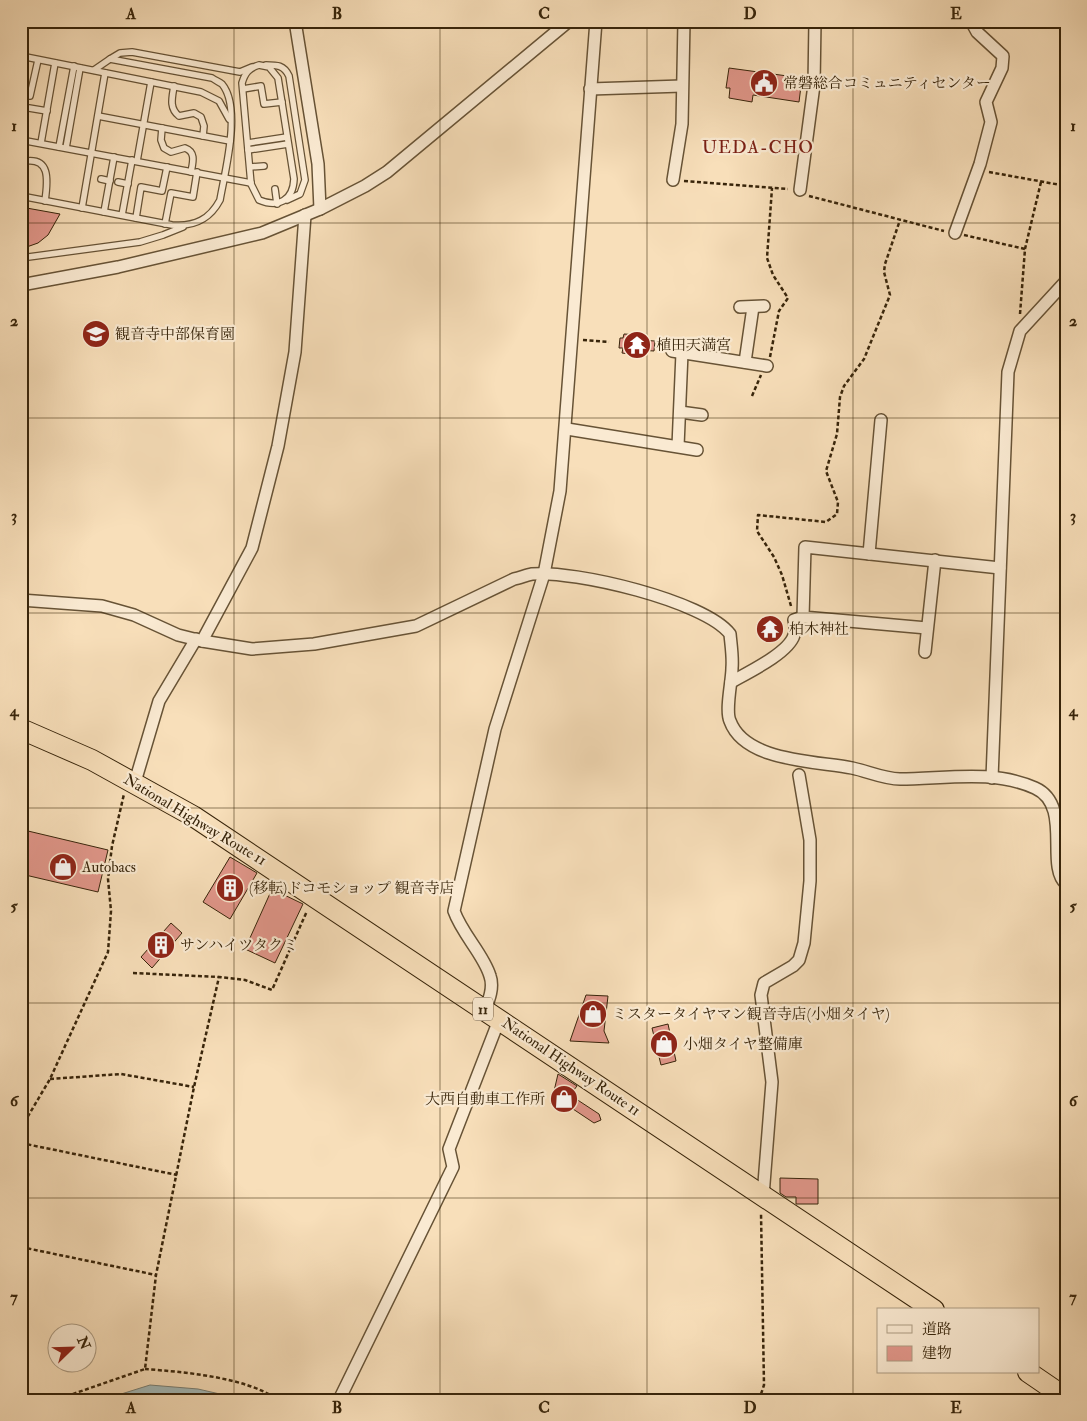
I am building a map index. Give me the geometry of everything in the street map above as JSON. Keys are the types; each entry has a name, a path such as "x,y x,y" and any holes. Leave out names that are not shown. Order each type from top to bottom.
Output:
{"highway":[{"name":"National Highway Route 11","path":"21,729 54,741 131,780 186,811 315,895 931,1308"},
{"path":"1030,1374 1058,1396"}],"street":[{"path":"295,21 318,164 320,209"},
{"path":"21,285 118,267 253,235 320,209 365,186 387,172 569,21"},
{"path":"340,1400 453,1167 449,1150 492,1015 491,976 454,911 495,729 544,574 560,491 596,21"},
{"path":"673,180 682,124 684,21"},
{"path":"800,190 814,85 815,21"},
{"path":"955,233 978,170 992,122 986,102 1002,68 1003,56 977,32 971,21"},
{"path":"590,89 682,86"},
{"path":"131,780 159,701 199,640 252,548 278,446 295,352 305,216"},
{"path":"992,778 1008,372 1020,331 1066,281"},
{"path":"740,307 758,306 745,362"},
{"path":"678,446 680,412 677,352 766,366"},
{"path":"680,412 702,415"},
{"path":"869,554 882,420"},
{"path":"566,429 697,450"},
{"path":"731,682 762,664 788,644 794,636 798,619 805,547 1000,568"},
{"path":"924,652 935,560"},
{"path":"21,600 102,606 134,615 178,635 252,649 314,644 416,626 514,579 531,574 586,578 640,590 674,601 719,623 730,634 730,723 745,740 761,752 812,763 851,768 897,779 960,776 992,778 1035,788 1045,794 1056,817 1058,869 1066,884"},
{"path":"798,619 927,628"},
{"path":"763,1196 772,1082 761,994 764,982 793,966 799,960 804,943 808,908 810,840 799,775"}],"lane":[{"path":"94,70 120,53 132,52 240,72 259,65 278,65 286,69 289,76 305,180 300,194 277,204"},
{"path":"21,56 201,92 219,102 229,117 231,131"},
{"path":"21,258 140,242 163,236 206,218 215,210 220,200 231,131 228,97 222,84 212,78 110,59"},
{"path":"21,94 30,96 38,60"},
{"path":"41,143 55,63"},
{"path":"252,68 245,74 243,89 251,183 259,200 277,204 287,200 293,190 288,144 278,78 269,67 259,65"},
{"path":"62,147 77,67"},
{"path":"82,208 105,73"},
{"path":"122,215 151,82"},
{"path":"174,86 173,110 179,116 194,113 202,117 204,126 203,136"},
{"path":"243,89 261,86 264,104 282,102"},
{"path":"29,108 47,112"},
{"path":"98,116 230,141"},
{"path":"162,128 161,140 164,148 171,152 185,148 191,152 194,172 193,197 171,193 165,224"},
{"path":"248,147 287,137"},
{"path":"21,140 251,183"},
{"path":"248,147 288,144"},
{"path":"104,212 114,157"},
{"path":"21,162 30,160 39,162 46,170 48,181 45,201"},
{"path":"250,167 264,166"},
{"path":"136,218 141,187 162,191 167,167"},
{"path":"101,179 110,180"},
{"path":"118,182 128,184"},
{"path":"275,189 277,204"},
{"path":"21,196 184,226"}],"path":[{"path":"978,170 1066,186"},
{"path":"673,180 800,190 805,195 900,220 1025,249"},
{"path":"1020,331 1025,249 1041,182"},
{"path":"752,396 766,366 779,311 788,298 773,275 767,258 772,188"},
{"path":"798,619 774,557 757,531 758,515 826,522 837,514 838,502 826,471 837,434 840,397 844,386 864,359 890,295 884,272 885,264 900,220"},
{"path":"572,338 609,342"},
{"path":"21,1128 50,1079 108,952 111,911 109,870 112,846 131,780"},
{"path":"133,973 245,980 272,990 315,895"},
{"path":"145,1369 156,1275 194,1087 219,977"},
{"path":"50,1079 121,1074 194,1087"},
{"path":"21,1143 177,1175"},
{"path":"759,1400 764,1385 761,1214 763,1196"},
{"path":"21,1247 156,1275"},
{"path":"21,1399 70,1395 145,1369 190,1372 265,1391 278,1400"}],"water":[{"path":"150,1385 198,1389 246,1400 102,1400"}],"building":[{"name":"常磐総合コミュニティセンター","path":"729,68 802,78 799,102 753,95 752,102 729,98 730,88 726,88"},
{"path":"21,207 60,214 48,235 38,243 21,249"},
{"name":"植田天満宮","path":"624,334 640,335 639,340 655,341 654,351 639,350 638,355 622,353 623,348 619,348 620,338 623,338"},
{"name":"柏木神社","path":"776,622 776,636 762,636 762,623"},
{"name":"Autobacs","path":"28,831 108,850 98,892 21,874 21,861"},
{"name":"(移転)ドコモショップ 観音寺店","path":"230,857 257,873 230,919 203,902"},
{"path":"272,889 303,904 275,963 245,949"},
{"name":"サンハイツタクミ","path":"171,923 182,933 152,968 141,957"},
{"name":"ミスタータイヤマン観音寺店(小畑タイヤ)","path":"586,995 608,996 604,1031 609,1043 570,1041"},
{"name":"小畑タイヤ整備庫","path":"668,1024 676,1061 661,1065 652,1028"},
{"name":"大西自動車工作所","path":"558,1074 577,1086 570,1095 599,1114 601,1120 594,1123 564,1103 560,1110 551,1104"},
{"path":"780,1178 818,1179 818,1204 796,1204 796,1197 786,1197 780,1193"}],"place":[{"name":"常磐総合コミュニティセンター","path":"764,83"},
{"name":"観音寺中部保育園","path":"96,334"},
{"name":"植田天満宮","path":"637,345"},
{"name":"柏木神社","path":"770,629"},
{"name":"Autobacs","path":"63,867"},
{"name":"(移転)ドコモショップ 観音寺店","path":"230,888"},
{"name":"サンハイツタクミ","path":"161,945"},
{"name":"ミスタータイヤマン観音寺店(小畑タイヤ)","path":"593,1014"},
{"name":"小畑タイヤ整備庫","path":"664,1044"},
{"name":"大西自動車工作所","path":"564,1099"}],"district":[{"name":"UEDA-CHO","path":"758,147"}]}
